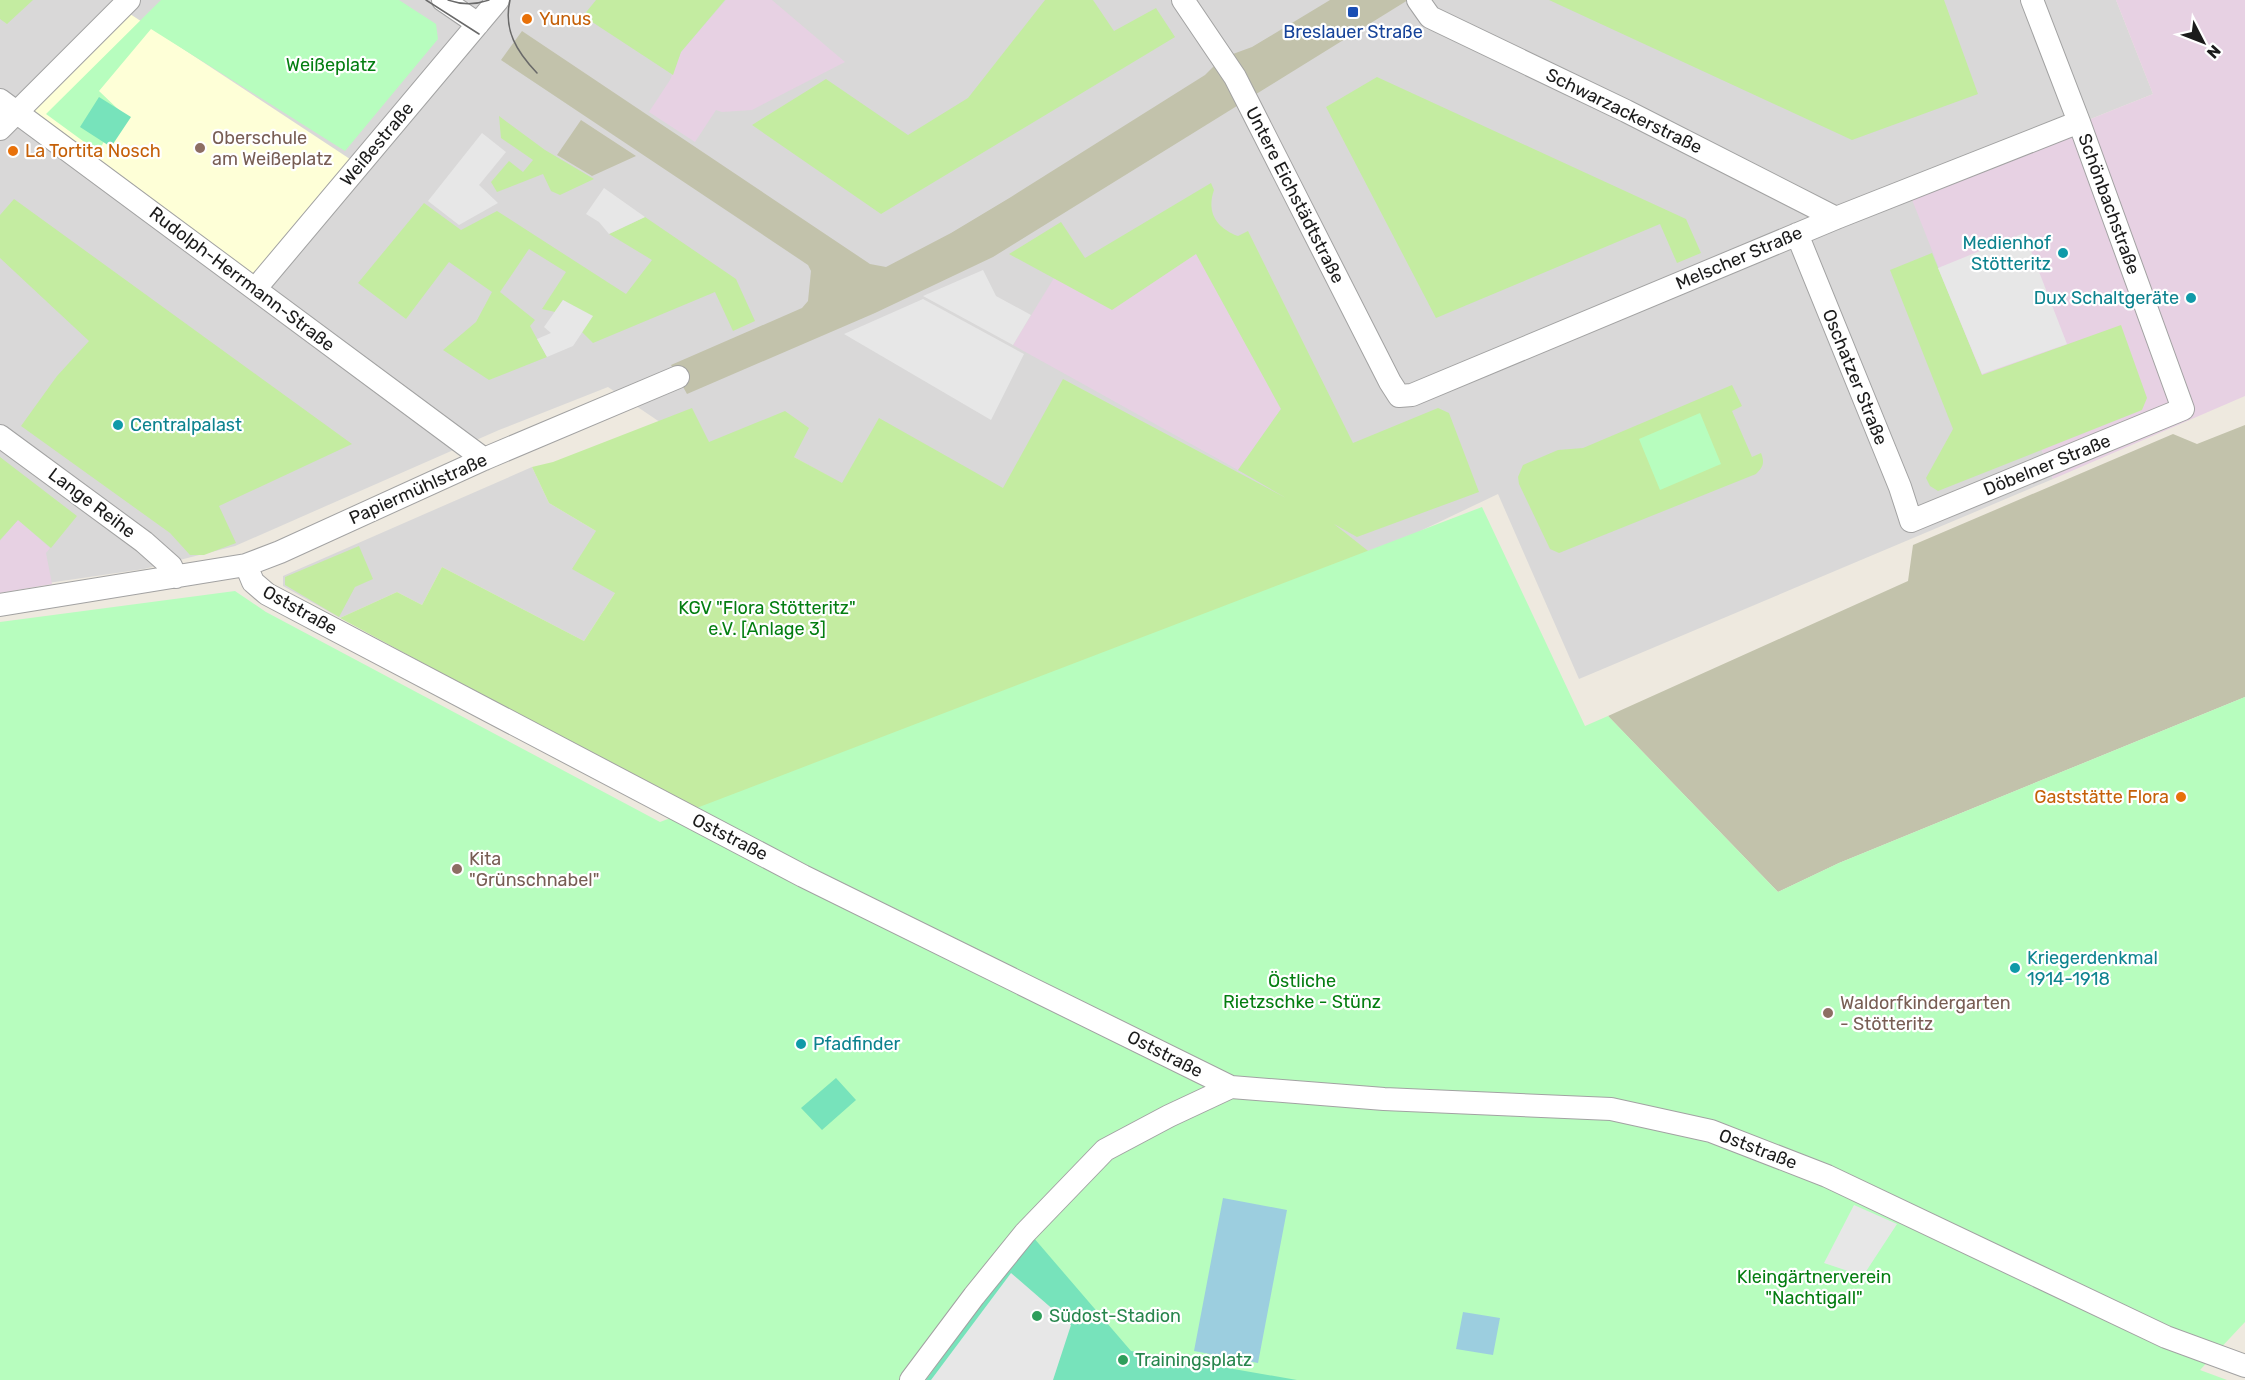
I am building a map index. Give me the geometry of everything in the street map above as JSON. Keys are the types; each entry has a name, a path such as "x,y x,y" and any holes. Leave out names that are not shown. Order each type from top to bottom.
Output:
{"street":[{"path":"0,129 8,106 129,0"},
{"path":"443,0 478,24"},
{"name":"Weißestraße","path":"256,288 498,0"},
{"name":"Untere Eichstädtstraße","path":"1183,0 1235,77 1399,396"},
{"name":"Schwarzackerstraße","path":"1418,0 1430,17 1626,111 1836,218"},
{"name":"Schönbachstraße","path":"2032,0 2079,122 2183,409"},
{"name":"Rudolph-Herrmann-Straße","path":"8,106 484,459"},
{"name":"Melscher Straße","path":"1399,396 1412,395 1836,218 2079,122"},
{"name":"Oschatzer Straße","path":"1797,234 1900,487 1911,521"},
{"name":"Papiermühlstraße","path":"0,605 246,565 280,552 484,459 678,377"},
{"name":"Döbelner Straße","path":"1911,521 2183,409"},
{"name":"Lange Reihe","path":"0,436 144,542 171,566 176,577"},
{"name":"Oststraße","path":"246,565 253,582 267,594 367,647 804,876 1231,1087 1384,1099 1611,1109 1711,1131 1827,1176 2166,1337 2245,1366"},
{"name":"Oststraße","path":"911,1380 1025,1233 1105,1150 1231,1087"}],"shaded area":[{"path":"0,0 2116,0 2153,94 1909,192 2012,372 2053,479 1579,679 1498,494 1372,554 1003,488 946,542 794,457 719,462 608,387 499,430 235,546 144,569 0,590"},
{"path":"726,0 772,0 845,62 752,110 722,112 716,110 695,142 649,112 670,80 681,52"},
{"path":"1330,0 1408,0 993,257 875,313 687,394 671,365 802,308 808,301 811,271 808,265 501,60 522,31 870,264 886,267 951,233 1011,197 1205,75 1222,58 1252,47"},
{"path":"2116,0 2245,0 2245,396 2053,479 2012,372 1984,382 1909,192 2153,94"},
{"name":"Oberschule am Weißeplatz","path":"121,8 359,165 256,288 16,112"},
{"path":"581,120 636,156 592,176 557,155"},
{"path":"482,133 506,152 479,185 498,203 459,225 428,201"},
{"path":"604,188 645,217 609,234 599,222 586,214"},
{"path":"2024,233 2067,344 1982,374 1938,268"},
{"path":"1196,253 1281,409 1238,470 1013,345 1054,278 1113,307"},
{"path":"983,270 996,296 1031,315 1013,345 923,296"},
{"path":"923,299 1024,354 991,420 844,334"},
{"path":"563,300 593,316 573,346 547,357 537,339 551,333 544,327"},
{"path":"2245,425 2245,697 1839,863 1778,892 1608,716 1908,581 1913,545 2173,434 2197,444"},
{"path":"532,467 549,503 596,531 615,593 584,641 442,567 422,605 397,592 340,618 283,586 283,576"},
{"path":"18,520 50,548 46,553 52,584 0,593 0,541"},
{"path":"1854,1205 1897,1224 1863,1276 1824,1263"},
{"path":"1011,1273 1071,1325 1053,1380 931,1380"}],"green space":[{"path":"0,0 33,0 7,24 0,19"},
{"name":"Weißeplatz","path":"161,0 399,0 436,24 438,39 345,151 151,29 99,91 121,112 98,152 46,114"},
{"path":"596,0 725,0 681,52 673,75 583,16"},
{"path":"1045,0 1093,0 1114,31 1156,8 1175,37 881,214 752,125 826,79 908,135 968,98"},
{"path":"1549,0 1944,0 1978,94 1852,140"},
{"path":"1377,77 1686,219 1701,253 1677,263 1660,224 1436,318 1326,107"},
{"path":"99,97 131,117 111,147 80,127"},
{"path":"499,116 545,150 594,179 560,195 551,191 543,174 497,192 491,182 509,161 523,172 533,160 501,138"},
{"name":"KGV \"Flora Stötteritz\" e.V. [Anlage 3]","path":"1211,183 1214,190 1211,206 1215,219 1224,229 1238,236 1248,231 1353,443 1438,408 1449,413 1479,492 1357,537 1334,524 1372,554 693,810 340,618 397,592 422,605 442,567 584,641 615,593 572,569 596,531 549,503 532,467 553,462 692,408 709,442 785,411 809,428 794,457 842,483 879,418 1003,488 1063,379 1286,498 1238,470 1281,409 1196,254 1112,310 1009,254 1061,222 1085,258"},
{"path":"14,199 352,444 219,506 236,543 204,555 190,555 170,533 21,426 57,376 89,341 0,258 0,215"},
{"path":"424,203 461,230 497,211 626,294 652,260 609,234 645,217 736,279 755,321 733,331 715,292 593,343 582,332 576,308 563,300 555,312 542,309 566,272 529,249 500,292 535,320 530,326 547,357 489,380 443,350 476,322 492,292 449,262 406,319 358,283"},
{"path":"1932,253 1982,375 2121,325 2147,398 2142,410 1938,491 1930,486 1926,478 1953,429 1890,270"},
{"path":"1732,385 1742,406 1732,411 1752,457 1761,453 1762,456 1763,465 1756,474 1559,553 1550,549 1519,484 1518,477 1523,465 1558,450 1583,448"},
{"path":"1700,413 1721,464 1660,490 1639,439"},
{"path":"0,457 77,516 51,548 18,520 0,540"},
{"name":"Östliche Rietzschke - Stünz","path":"1482,507 1585,726 1608,716 1778,892 1839,863 2245,697 2245,1322 2200,1370 2227,1380 0,1380 0,622 235,591 266,612 660,822"},
{"path":"359,546 373,579 355,587 339,617 285,585 285,577"},
{"path":"836,1078 856,1100 822,1130 801,1108"},
{"name":"Südost-Stadion","path":"1033,1237 1131,1351 1297,1380 926,1380 997,1282"}],"water":[{"path":"1223,1198 1287,1210 1258,1363 1194,1351"},
{"path":"1463,1312 1500,1318 1493,1355 1456,1349"}],"tram line":[{"path":"426,0 479,34"},
{"path":"448,0 469,4 489,0"},
{"path":"510,0 508,21 513,40 523,57 537,73"}],"place":[{"name":"Breslauer Straße","path":"1353,12"},
{"name":"Yunus","path":"527,19"},
{"name":"Oberschule am Weißeplatz","path":"200,148"},
{"name":"La Tortita Nosch","path":"13,151"},
{"name":"Medienhof Stötteritz","path":"2063,253"},
{"name":"Dux Schaltgeräte","path":"2191,298"},
{"name":"Centralpalast","path":"118,425"},
{"name":"Gaststätte Flora","path":"2181,797"},
{"name":"Kita \"Grünschnabel\"","path":"457,869"},
{"name":"Kriegerdenkmal 1914-1918","path":"2015,968"},
{"name":"Waldorfkindergarten - Stötteritz","path":"1828,1013"},
{"name":"Pfadfinder","path":"801,1044"},
{"name":"Südost-Stadion","path":"1037,1316"},
{"name":"Trainingsplatz","path":"1123,1360"}],"park label":[{"name":"Kleingärtnerverein \"Nachtigall\"","path":"1814,1287"}]}
